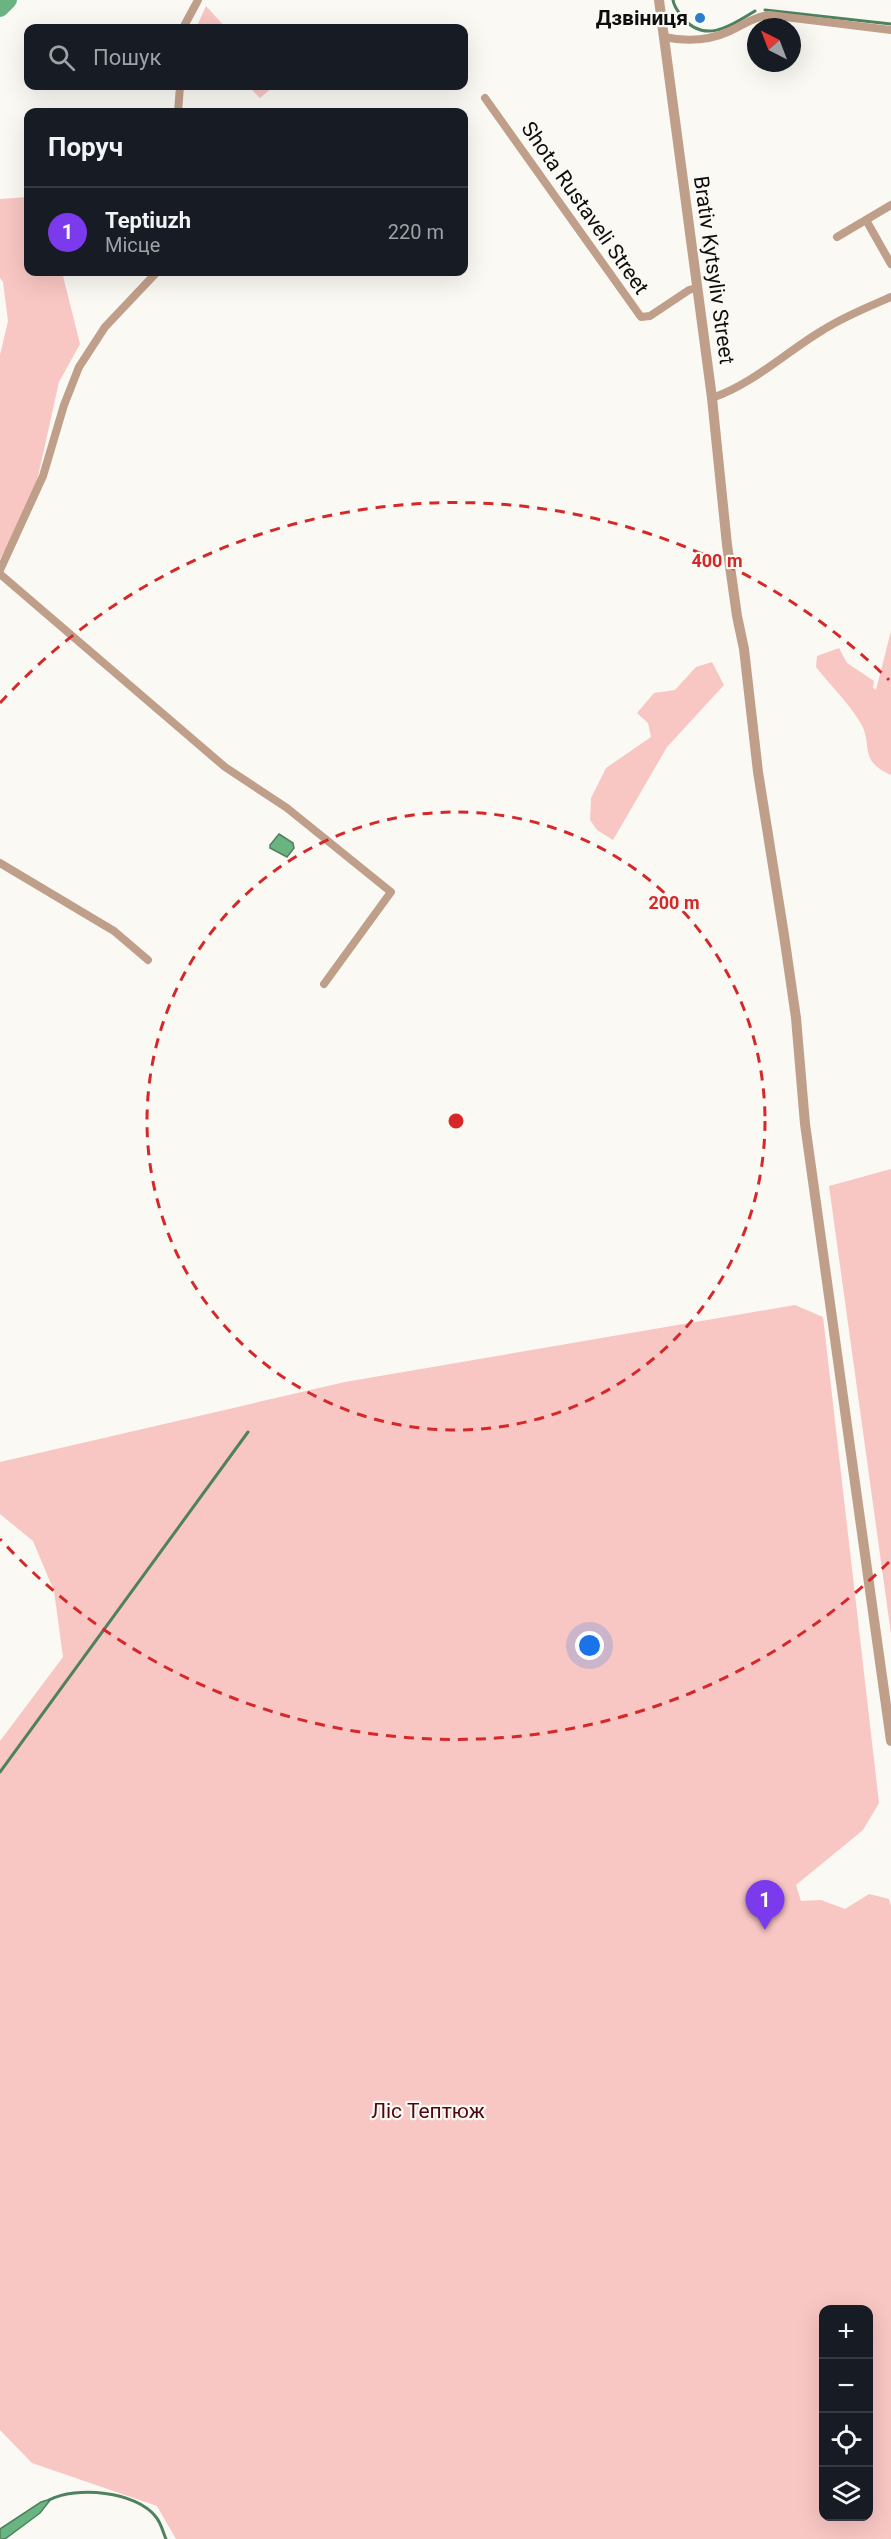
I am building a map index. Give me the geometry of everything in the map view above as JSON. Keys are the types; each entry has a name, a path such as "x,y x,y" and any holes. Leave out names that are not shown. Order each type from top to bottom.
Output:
{"street":[{"path":"185,24 198,0"},
{"name":"Brativ Kytsyliv Street","path":"659,0 712,398 727,545 744,649 758,772 791,987 805,1124 891,1741"},
{"path":"664,37 694,41 713,38 750,20 769,15 891,30"},
{"path":"178,108 180,90"},
{"name":"Shota Rustaveli Street","path":"485,98 640,316 650,316 689,290 696,288"},
{"path":"837,237 891,205"},
{"path":"866,220 891,264"},
{"path":"153,276 105,327 79,367 64,405 43,477 0,572 225,767 287,808 390,892 324,984"},
{"path":"712,398 732,392 824,329 853,313 891,297"},
{"path":"0,863 114,931 148,960"}],"green space":[{"path":"206,6 222,24 198,24"},
{"path":"252,90 269,90 260,98"},
{"path":"24,197 24,276 63,276 80,344 59,382 33,499 0,559 0,355 8,321 3,282 0,278 0,199"},
{"path":"891,631 891,775 874,764 868,752 864,730 860,722 816,667 817,656 839,648 847,663 874,681 873,688 876,690"},
{"path":"712,662 724,685 667,747 613,840 597,830 590,820 591,798 606,768 651,737 648,723 637,713 654,693 675,690 696,667"},
{"path":"891,1169 891,1634 829,1186"},
{"name":"Ліс Тептюж","path":"795,1305 823,1317 879,1803 863,1830 796,1885 801,1901 821,1900 845,1909 869,1894 889,1899 891,1906 891,2539 176,2539 157,2506 32,2463 0,2430 0,1741 63,1657 54,1591 33,1541 0,1514 0,1462 345,1382"}],"shaded area":[{"path":"279,834 293,843 294,848 287,857 270,848"},
{"path":"51,2499 40,2513 5,2539 0,2539 0,2529 41,2502"}],"waterway":[{"path":"0,8 8,0"},
{"path":"673,0 682,17 700,30 719,30 755,11"},
{"path":"765,10 891,24"},
{"path":"0,1772 248,1432"},
{"path":"49,2500 74,2493 89,2492 135,2501 147,2508 158,2519 166,2539"}],"place":[{"name":"Дзвіниця","path":"700,18"},
{"name":"Teptiuzh","path":"765,1930"}]}
